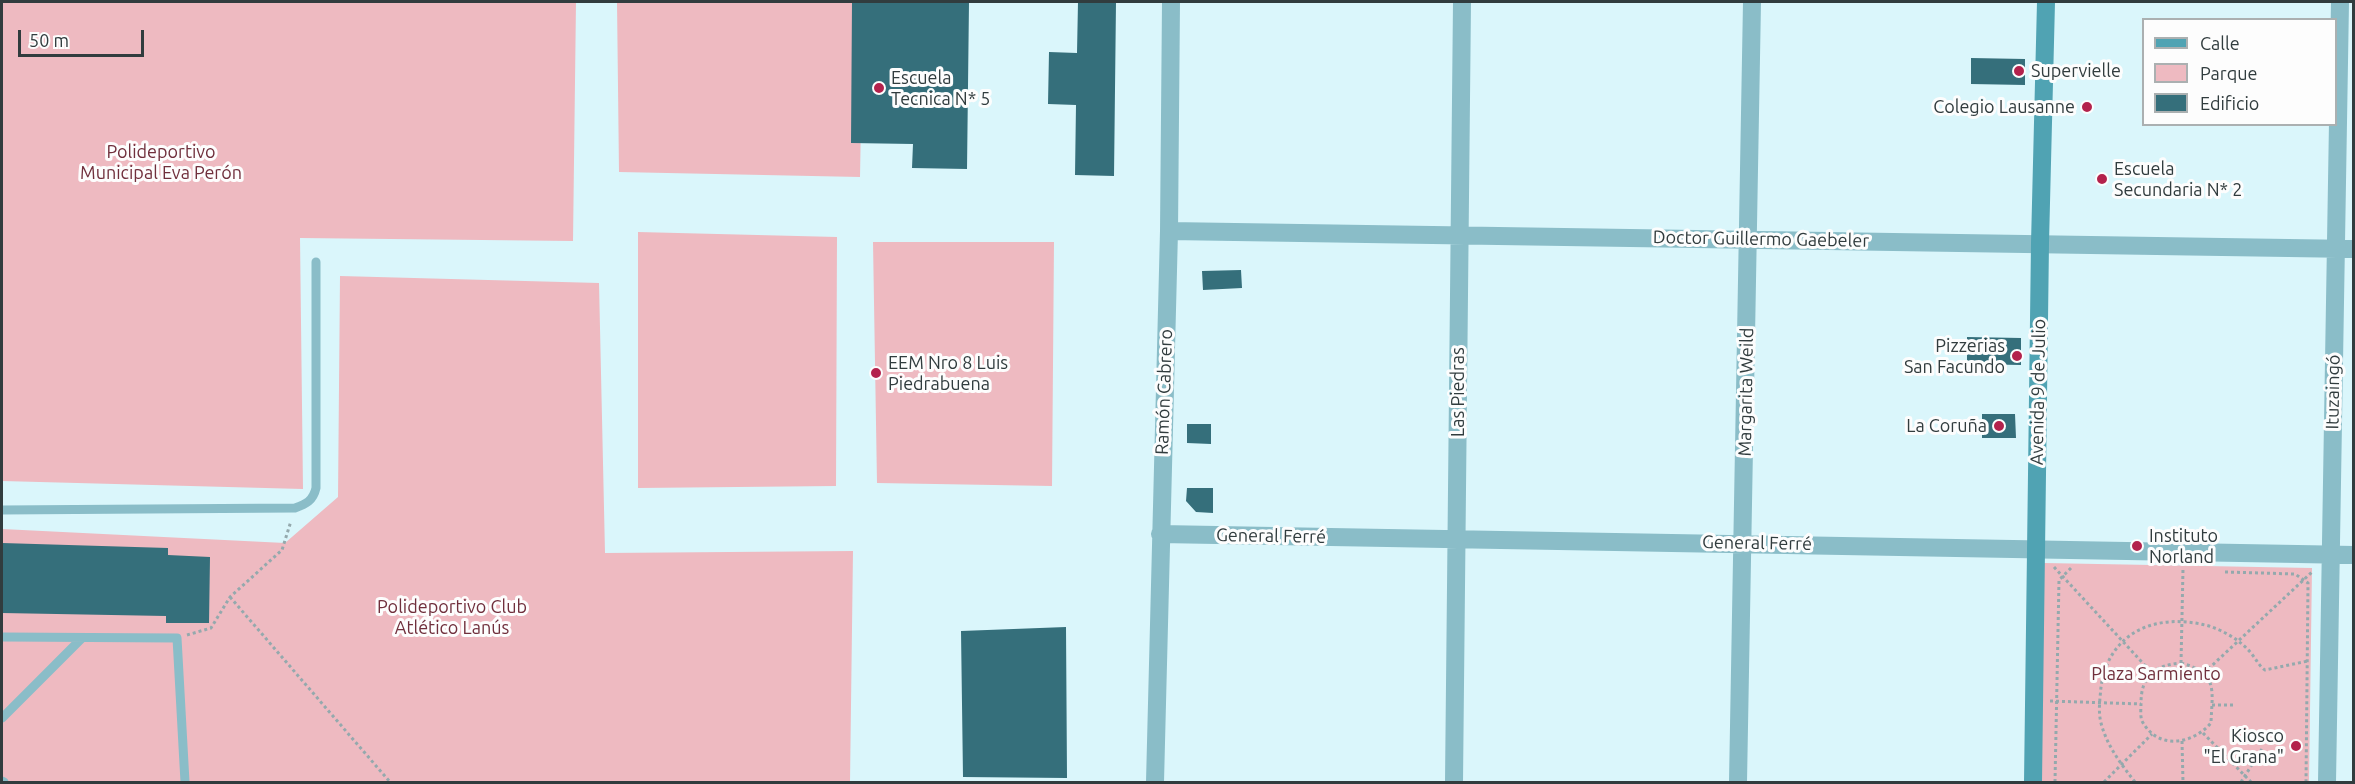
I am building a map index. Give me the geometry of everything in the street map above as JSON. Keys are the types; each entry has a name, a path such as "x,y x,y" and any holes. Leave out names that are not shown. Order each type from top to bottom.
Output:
{"street":[{"name":"Ramón Cabrero","path":"1155,783 1169,231 1172,2"},
{"name":"Las Piedras","path":"1454,783 1462,2"},
{"name":"Margarita Weild","path":"1738,783 1752,2"},
{"name":"Avenida 9 de Julio","path":"2033,783 2040,243 2046,2"},
{"name":"Ituzaingó","path":"2337,126 2340,2"},
{"name":"Ituzaingó","path":"2327,783 2337,126"},
{"name":"Doctor Guillermo Gaebeler","path":"1169,231 2354,249"},
{"name":"General Ferré","path":"1160,534 2354,555"}],"lane":[{"path":"2,510 295,508 306,504 314,497 316,488 316,262"},
{"path":"2,637 177,638 185,783"},
{"path":"2,718 82,638"}],"path":[{"path":"177,638 211,628 230,597 282,550 295,508"},
{"path":"2036,548 2152,673"},
{"path":"2181,663 2184,552"},
{"path":"2204,673 2331,555"},
{"path":"2055,783 2059,580 2071,567 2082,568"},
{"path":"2172,570 2183,571"},
{"path":"2217,572 2295,574 2308,583 2306,783"},
{"path":"230,597 390,783"},
{"path":"2135,783 2107,742 2101,722 2099,703 2107,665 2113,651 2121,641 2148,626 2165,622 2182,622 2209,626 2238,640 2265,670 2328,657"},
{"path":"2181,663 2193,666 2204,673 2212,684 2211,723 2203,733 2191,739 2165,740 2152,734 2141,720 2141,688 2152,673 2168,664 2181,663"},
{"path":"2035,701 2141,704"},
{"path":"2212,705 2235,705"},
{"path":"2203,733 2251,783"},
{"path":"2104,783 2152,734"},
{"path":"2182,741 2183,783"},
{"path":"2241,782 2262,749"}],"green space":[{"name":"Polideportivo Municipal Eva Perón","path":"2,2 576,2 573,241 300,238 303,489 2,481"},
{"path":"617,2 867,2 863,4 860,177 619,172"},
{"path":"638,232 837,237 836,486 638,488"},
{"path":"873,242 1054,242 1052,486 877,483"},
{"name":"Polideportivo Club Atlético Lanús","path":"340,276 599,283 605,553 853,551 850,782 2,782 2,529 285,543 338,497"},
{"name":"Plaza Sarmiento","path":"2044,563 2312,568 2309,782 2041,782"}],"building":[{"path":"852,2 969,2 967,169 912,168 913,144 851,143"},
{"path":"1078,2 1116,2 1114,176 1075,175 1076,105 1048,104 1049,52 1077,53"},
{"path":"1971,58 2025,59 2025,85 1971,84"},
{"path":"1241,270 1242,288 1203,290 1202,271"},
{"path":"1967,337 2021,338 2021,365 1967,364"},
{"name":"La Coruña","path":"1982,414 2015,414 2016,438 1982,438"},
{"path":"1187,424 1211,424 1211,444 1187,443"},
{"path":"1187,488 1213,488 1213,513 1196,512 1186,501"},
{"path":"2,543 168,548 168,555 210,557 209,623 166,623 166,616 2,613"},
{"path":"1066,627 1067,778 963,777 961,631"}],"place":[{"name":"Supervielle","path":"2019,71"},
{"name":"Escuela Tecnica N* 5","path":"879,88"},
{"name":"Colegio Lausanne","path":"2087,107"},
{"name":"Escuela Secundaria N* 2","path":"2102,179"},
{"name":"Pizzerias San Facundo","path":"2017,356"},
{"name":"EEM Nro 8 Luis Piedrabuena","path":"876,373"},
{"name":"La Coruña","path":"1999,426"},
{"name":"Instituto Norland","path":"2137,546"},
{"name":"Kiosco \"El Grana\"","path":"2296,746"}]}
